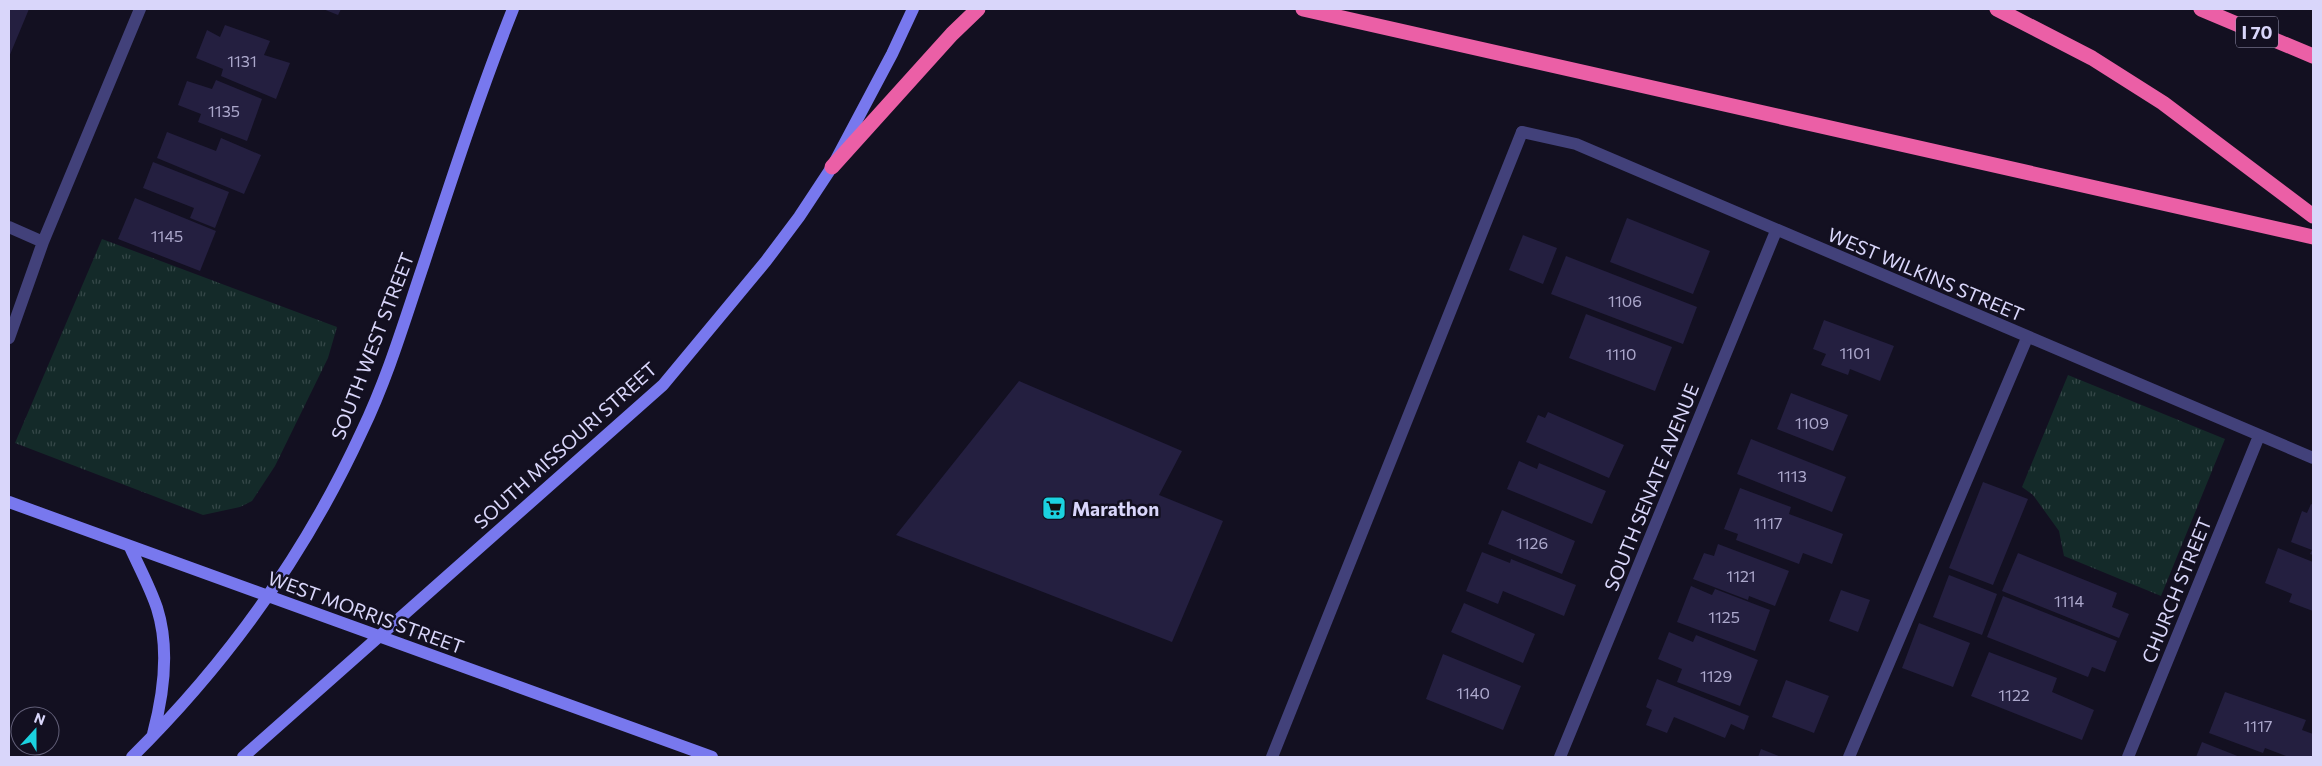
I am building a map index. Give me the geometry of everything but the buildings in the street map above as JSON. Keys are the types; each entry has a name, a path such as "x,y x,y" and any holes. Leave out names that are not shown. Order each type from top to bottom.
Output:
{"highway":[{"path":"832,167 952,34 978,9"},
{"path":"1303,9 2313,237"},
{"path":"1997,9 2092,58 2163,103 2313,216"},
{"name":"I 70","path":"2201,9 2313,56"}],"main road":[{"name":"SOUTH WEST STREET","path":"132,757 181,708 268,597 324,506 363,430 406,319 473,119 513,9"},
{"name":"SOUTH MISSOURI STREET","path":"379,637 663,385 766,261 799,217 832,167 892,54 913,9"},
{"name":"WEST MORRIS STREET","path":"9,502 712,757"},
{"path":"130,547 157,608 164,650 161,705 153,737"},
{"path":"243,757 379,637"}],"street":[{"path":"10,332 43,242 140,9"},
{"name":"WEST WILKINS STREET","path":"1272,757 1522,132 1576,144 2026,338 2313,458"},
{"path":"9,227 43,242"},
{"name":"SOUTH SENATE AVENUE","path":"1560,757 1776,231"},
{"path":"1849,757 2026,338"},
{"name":"CHURCH STREET","path":"2128,757 2259,436"}],"green space":[{"path":"102,239 337,327 328,358 275,466 252,501 240,507 203,515 15,443"},
{"path":"2068,375 2225,439 2161,596 2064,556 2059,531 2033,495 2022,487"}],"place":[{"name":"Marathon","path":"1054,508"}]}
